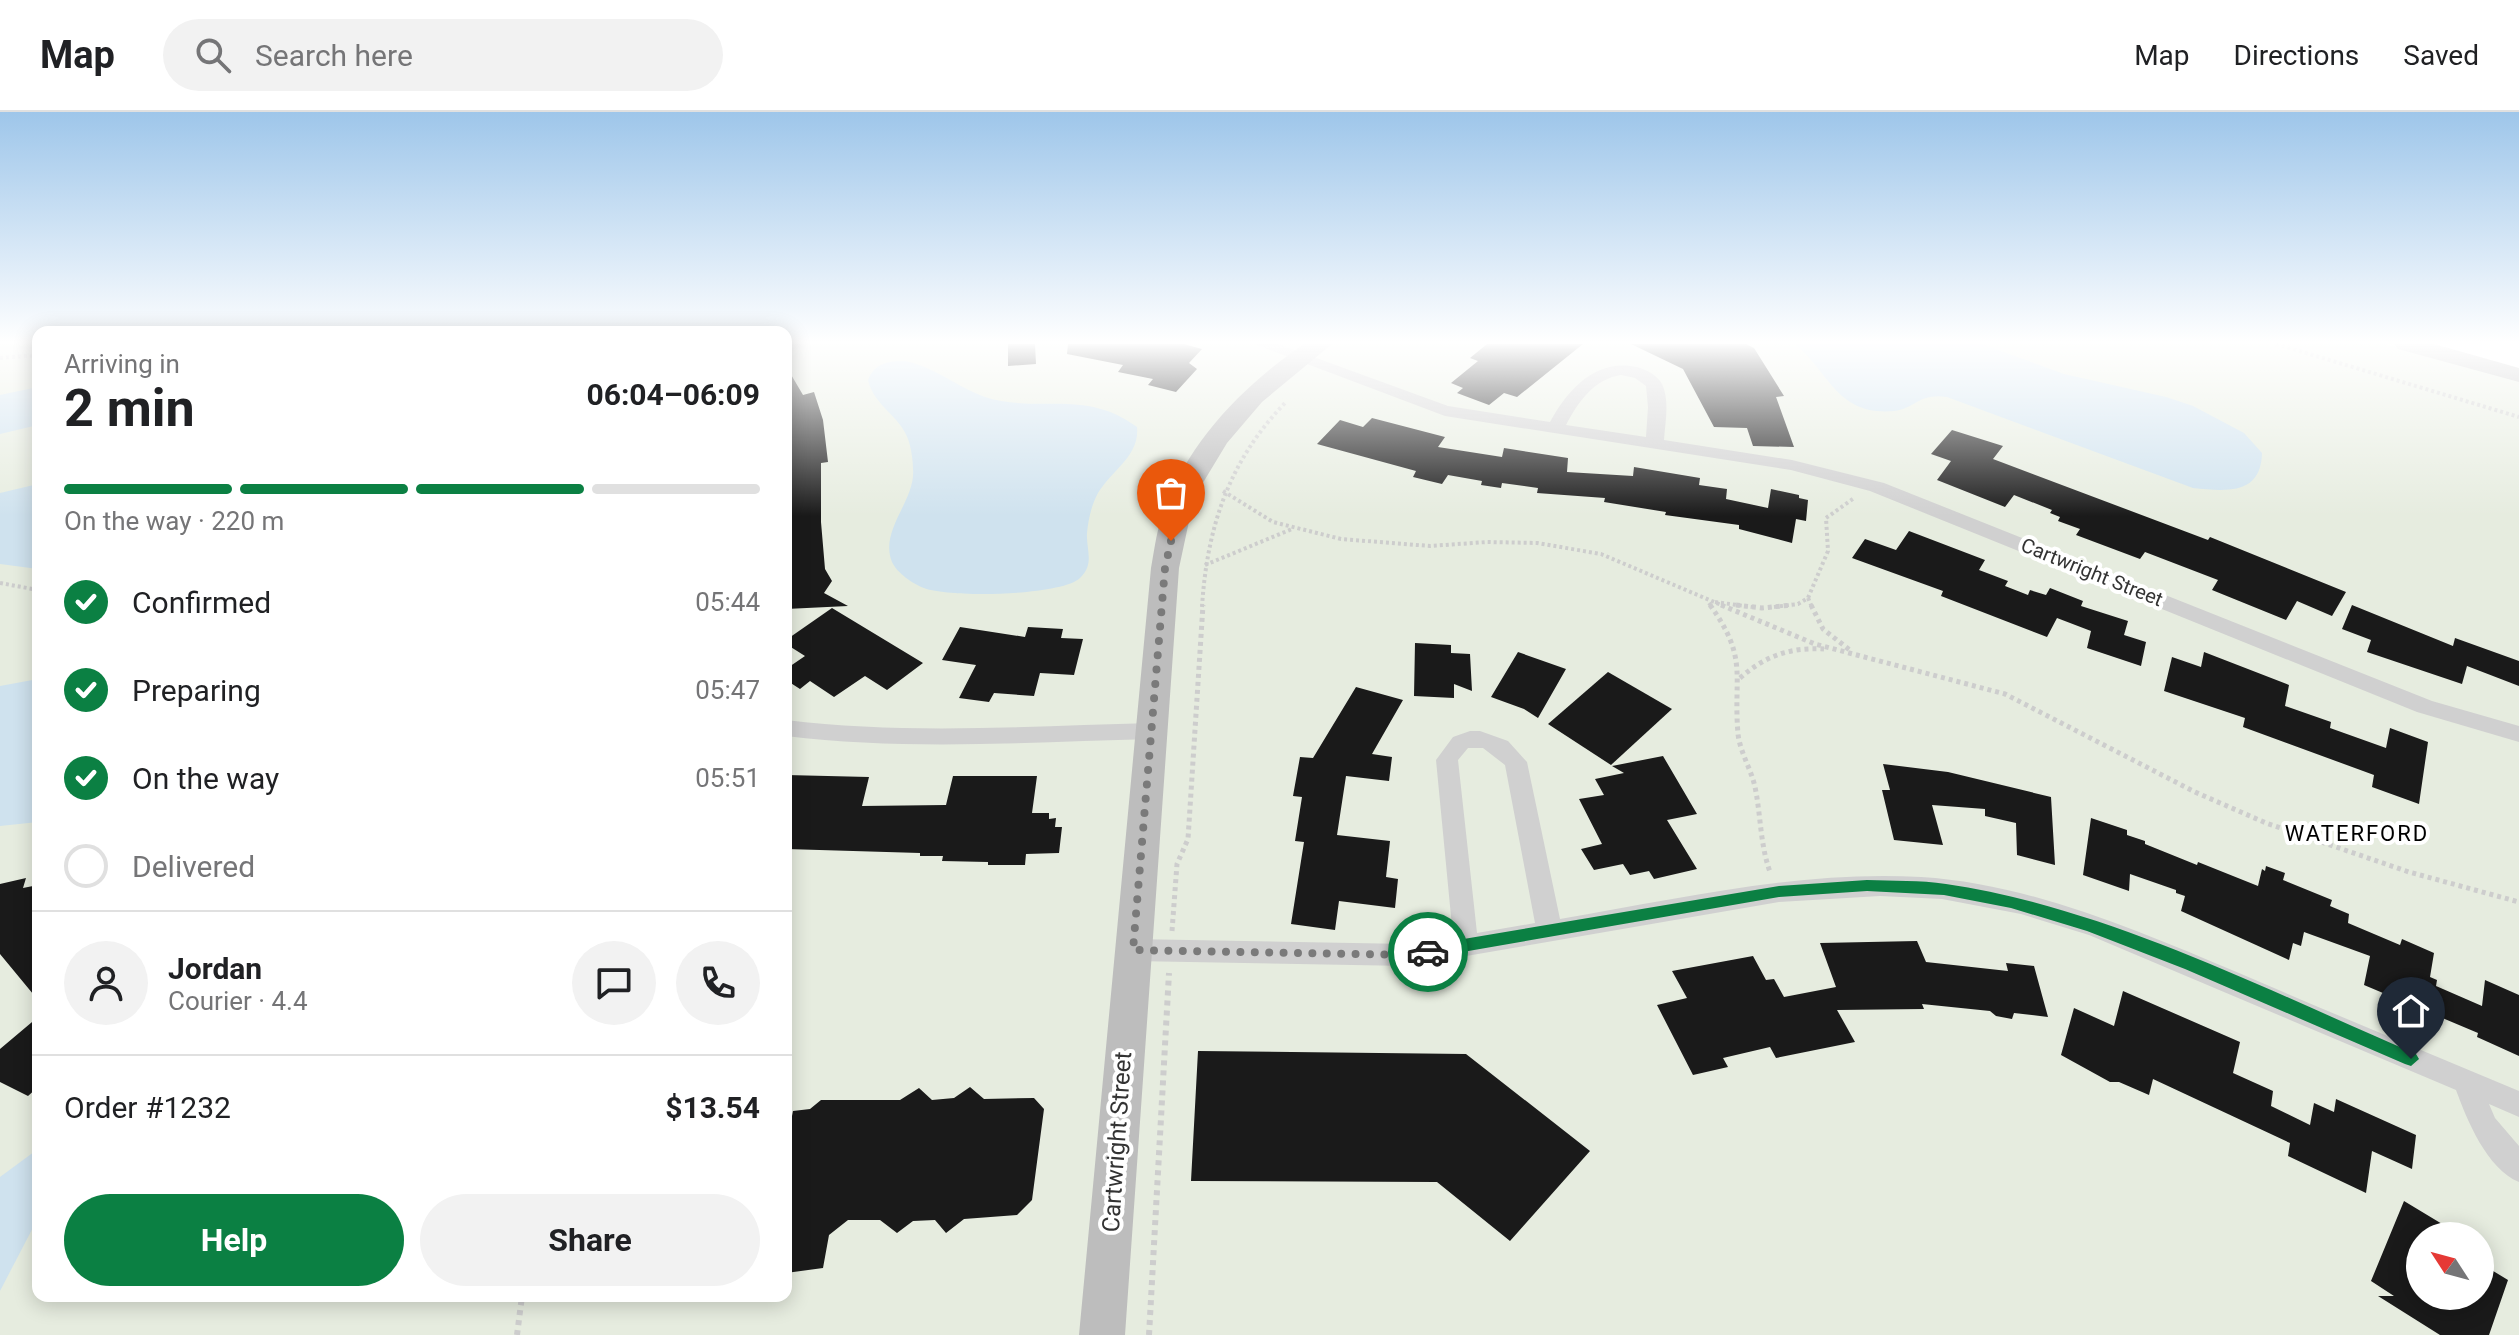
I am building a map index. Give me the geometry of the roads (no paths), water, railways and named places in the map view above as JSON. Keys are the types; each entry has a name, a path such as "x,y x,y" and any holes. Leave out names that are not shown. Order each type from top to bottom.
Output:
{"street":[{"name":"Cartwright Street","path":"1102,1335 1165,568 1176,514 1216,438 1248,401"},
{"name":"Cartwright Street","path":"1422,401 1445,411 1792,465 1867,484 1981,526 2425,707 2519,734"},
{"path":"1555,430 1572,401"},
{"path":"1655,444 1656,401"},
{"path":"792,729 843,735 937,737 1152,731"},
{"path":"1466,945 1447,760 1451,748 1464,740 1478,738 1507,750 1516,762 1550,933"},
{"path":"1133,950 1408,955 1779,892 1893,885 1944,890 2011,902 2090,926 2190,964 2519,1104"},
{"path":"2466,1082 2484,1126 2519,1168"}],"water":[{"path":"0,401 32,401 32,426 0,434"},
{"path":"879,401 1080,405 1118,415 1137,427 1137,438 1129,456 1101,488 1094,501 1087,533 1089,562 1080,578 1051,589 1029,592 956,593 924,588 910,581 892,562 890,538 909,492 913,465 909,442 899,424"},
{"path":"1849,401 1919,401 1894,411 1859,407"},
{"path":"1958,401 2178,401 2244,433 2262,453 2260,467 2248,484 2229,490 2193,488"},
{"path":"32,485 32,568 0,564 0,493"},
{"path":"32,680 32,823 0,826 0,686"},
{"path":"32,1153 32,1230 0,1291 0,1177"}],"district":[{"name":"WATERFORD","path":"2357,833"}]}
